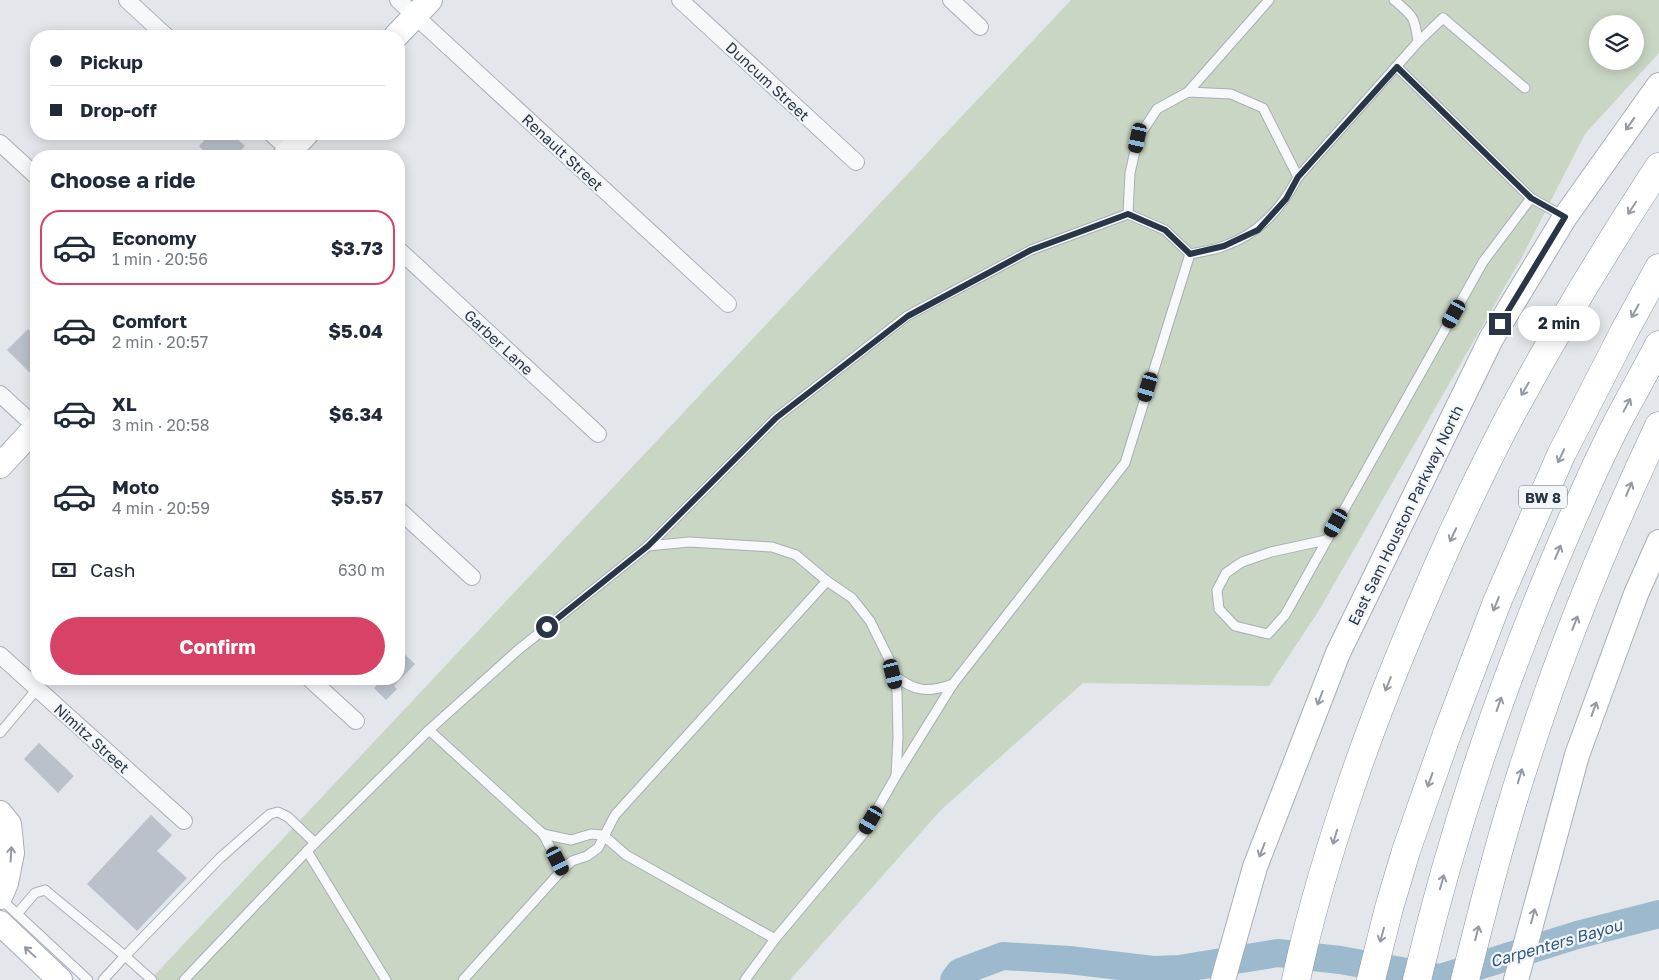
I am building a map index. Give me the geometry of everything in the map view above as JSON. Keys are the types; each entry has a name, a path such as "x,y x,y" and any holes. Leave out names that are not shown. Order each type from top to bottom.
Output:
{"highway":[{"path":"1296,980 1318,892 1364,748 1395,666 1441,559 1490,455 1549,347 1589,278 1659,167"},
{"name":"BW 8","path":"1371,980 1406,851 1447,734 1497,602 1561,455 1659,268"},
{"name":"BW 8","path":"1417,980 1445,871 1483,750 1527,628 1576,510 1616,426 1659,345"},
{"path":"1465,980 1495,864 1530,744 1610,534 1659,426"}],"main road":[{"path":"399,30 414,5"},
{"name":"East Sam Houston Parkway North","path":"1223,980 1255,867 1338,653 1491,339 1565,217 1659,85"},
{"path":"0,466 30,434"},
{"path":"1516,980 1577,755 1636,594 1659,542"},
{"path":"0,813 9,824 12,853 6,884 0,897"},
{"path":"8,919 60,980"}],"street":[{"path":"127,0 160,30"},
{"name":"Duncum Street","path":"680,0 856,162"},
{"path":"951,0 980,27"},
{"name":"Renault Street","path":"414,5 728,304"},
{"path":"281,140 295,149"},
{"path":"0,143 30,170"},
{"name":"Garber Lane","path":"405,256 598,434"},
{"path":"0,394 30,422"},
{"path":"405,516 472,577"},
{"name":"Nimitz Street","path":"0,655 30,683"},
{"name":"Nimitz Street","path":"33,685 184,822"},
{"path":"316,685 356,722"}],"lane":[{"path":"1128,214 1130,173 1138,138 1157,109 1188,92 1269,0"},
{"path":"1394,0 1412,15 1418,42"},
{"path":"1190,254 1224,246 1258,230 1286,199 1298,177 1418,42 1443,18 1525,88"},
{"path":"1397,67 1531,198 1565,217"},
{"path":"1188,92 1231,94 1263,108 1298,177"},
{"path":"1326,540 1271,552 1242,562 1226,573 1217,590 1220,609 1235,626 1268,634 1285,615 1483,262 1531,198"},
{"path":"184,980 307,851 429,730 518,650 648,546 776,418 908,316 1031,250 1128,214 1165,230 1190,254"},
{"path":"745,980 775,940 863,834 896,776 953,684 1125,463 1190,254"},
{"path":"648,546 689,542 772,546 796,555 827,581 852,598 870,621 889,659 893,674 897,691 898,737 896,776"},
{"path":"463,980 562,870 572,861 587,856 598,848 615,814 827,581"},
{"path":"893,674 905,684 921,689 937,690 953,684"},
{"path":"0,733 37,689"},
{"path":"429,730 543,834 562,870"},
{"path":"103,980 220,858 270,814 278,812 288,816 315,843"},
{"path":"543,834 571,840 591,834 604,835 626,856 775,940"},
{"path":"307,851 386,980"},
{"path":"8,919 34,893 45,890 152,980"},
{"path":"0,897 8,919 88,980"}],"green space":[{"path":"1071,0 1659,0 1659,53 1644,69 1644,15 1589,15 1589,70 1643,70 1585,134 1522,257 1318,612 1269,686 1083,683 941,810 790,980 150,980"}],"building":[{"path":"203,140 238,140 245,146 241,150 203,150 199,146 204,141"},
{"path":"28,329 30,331 30,373 7,350"},
{"path":"405,655 415,664 405,674"},
{"path":"377,685 395,685 397,689 386,700 374,688"},
{"path":"39,743 74,776 58,793 24,759"},
{"path":"151,815 172,835 157,851 187,878 137,931 87,884"}],"waterway":[{"name":"Carpenters Bayou","path":"954,980 960,972 1003,956 1069,960 1153,970 1179,969 1278,953 1340,960 1440,978 1577,935 1659,914"}],"route":[{"path":"547,627 648,546 776,418 908,316 1031,250 1128,214 1165,230 1190,254 1224,246 1258,230 1286,199 1298,177 1397,67 1531,198 1565,217 1500,324"}]}
